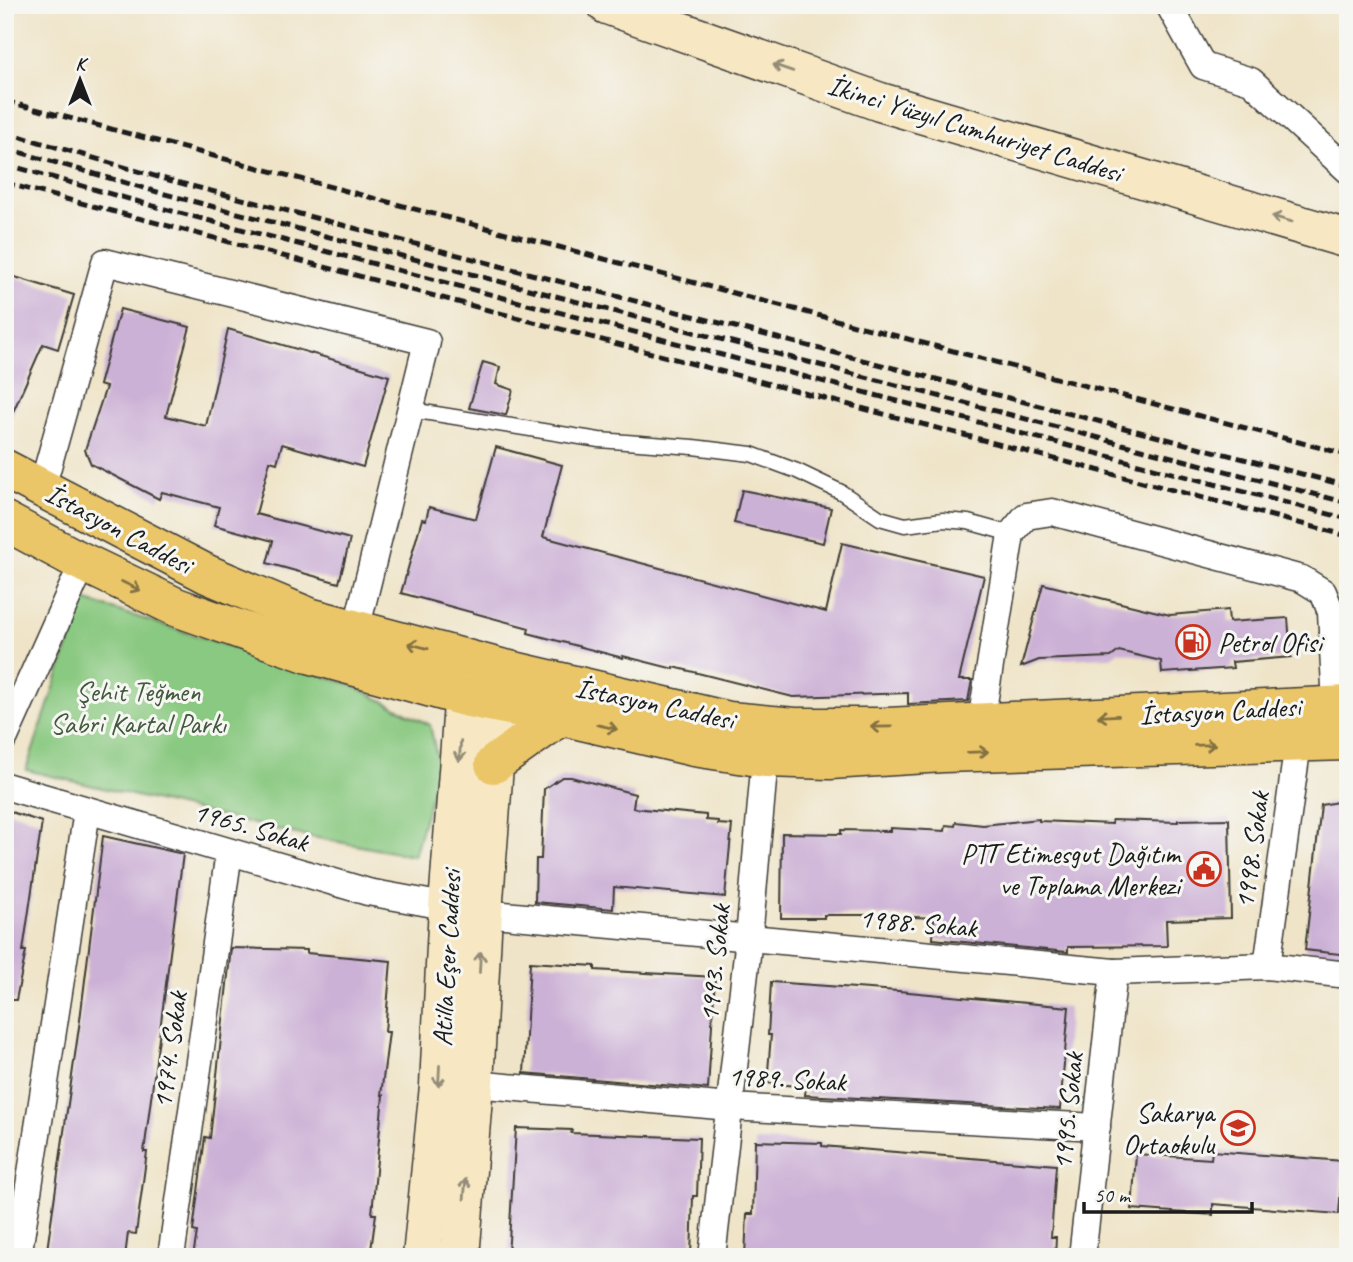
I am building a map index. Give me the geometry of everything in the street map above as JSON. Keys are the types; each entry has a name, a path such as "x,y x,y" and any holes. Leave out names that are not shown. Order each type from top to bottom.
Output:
{"main road":[{"name":"İkinci Yüzyıl Cumhuriyet Caddesi","path":"607,5 880,102 1348,239"},
{"name":"İstasyon Caddesi","path":"5,469 207,573 309,617 356,630 561,716 694,747 765,758 830,760 943,753 1348,741"},
{"name":"İstasyon Caddesi","path":"5,521 83,563 176,607 309,654 729,721 795,727 887,727 1342,705"},
{"name":"Atilla Eşer Caddesi","path":"422,1257 439,1086 465,910 494,764 483,682"},
{"name":"Atilla Eşer Caddesi","path":"460,1257 474,1084 465,910 483,682"},
{"path":"494,764 561,716"}],"street":[{"path":"1169,5 1203,66 1251,81 1348,170"},
{"path":"42,488 105,262 427,342 356,630"},
{"path":"981,722 1011,534 1026,516 1052,512 1303,579 1323,592 1331,612 1342,705"},
{"path":"5,737 83,563"},
{"name":"1998. Sokak","path":"1267,965 1298,743"},
{"name":"1993. Sokak","path":"712,1257 749,938 765,758"},
{"name":"1965. Sokak","path":"5,786 368,892 465,910"},
{"path":"18,1257 87,811"},
{"name":"1974. Sokak","path":"171,1257 229,852"},
{"name":"1988. Sokak","path":"465,910 1114,972 1267,965 1348,975"},
{"name":"1995. Sokak","path":"1082,1257 1114,972"},
{"name":"1989. Sokak","path":"474,1084 730,1107 1097,1127"}],"lane":[{"path":"411,410 599,440 751,454 797,471 841,492 880,518 905,524 943,520 968,522 1011,534"}],"green space":[{"name":"Şehit Teğmen Sabri Kartal Parkı","path":"84,600 352,685 430,725 439,767 414,856 296,834 26,770"}],"building":[{"path":"5,274 74,295 58,349 43,344 5,430"},
{"path":"120,309 190,327 166,416 206,426 228,329 389,376 363,467 282,444 277,463 270,461 256,514 350,539 339,583 267,563 273,541 214,525 219,507 162,492 159,499 91,464 85,450 106,387 99,385"},
{"path":"483,362 500,367 496,384 513,390 506,415 469,408"},
{"path":"496,447 562,465 543,537 826,612 842,543 984,576 959,680 972,680 968,701 908,704 908,693 793,697 528,633 529,628 401,593 422,519 426,520 429,507 476,519"},
{"path":"742,490 831,508 823,543 734,523"},
{"path":"1043,584 1170,615 1228,610 1229,622 1288,618 1291,657 1232,662 1233,668 1162,673 1161,661 1119,651 1111,657 1039,660 1021,667"},
{"path":"562,777 635,794 633,808 706,815 706,820 732,825 725,897 614,887 613,909 535,902 536,859 541,859 544,789"},
{"path":"1348,800 1348,955 1305,950 1321,805"},
{"path":"5,810 42,822 23,951 26,951 16,1000 11,1000 10,1003 5,1003"},
{"path":"1039,819 1112,824 1112,820 1178,822 1229,819 1231,918 1166,920 1167,946 1068,947 1068,952 933,939 934,918 824,915 824,918 781,918 782,833 841,834 841,830 890,831 890,828 945,831 946,825 955,826 956,822 983,825"},
{"path":"103,836 183,854 144,1152 147,1152 136,1234 128,1233 125,1257 46,1257 80,1020"},
{"path":"231,948 307,950 307,953 391,961 385,1032 389,1032 381,1095 372,1214 376,1214 370,1257 193,1257 197,1232 193,1231 205,1137 210,1138"},
{"path":"530,962 595,966 595,970 715,977 708,1089 524,1073"},
{"path":"771,982 1069,1007 1060,1109 805,1095 806,1087 767,1083"},
{"path":"516,1128 699,1138 691,1257 508,1257"},
{"path":"755,1141 822,1143 822,1146 1056,1165 1051,1237 1056,1237 1055,1257 745,1257 747,1214 753,1214"},
{"path":"1212,1151 1343,1161 1339,1214 1213,1204 1213,1215 1132,1209 1136,1154 1211,1159"}],"railway":[{"path":"5,101 1348,455"},
{"path":"5,132 165,179 1348,486"},
{"path":"5,148 161,193 1348,503"},
{"path":"5,164 157,207 1348,519"},
{"path":"5,183 1348,536"}],"place":[{"name":"Petrol Ofisi","path":"1193,642"},
{"name":"PTT Etimesgut Dağıtım ve Toplama Merkezi","path":"1204,869"},
{"name":"Sakarya Ortaokulu","path":"1238,1128"}]}
